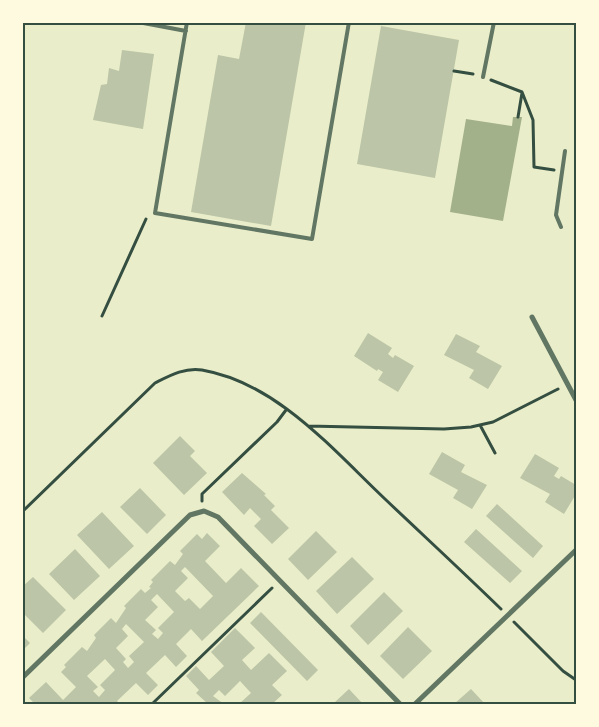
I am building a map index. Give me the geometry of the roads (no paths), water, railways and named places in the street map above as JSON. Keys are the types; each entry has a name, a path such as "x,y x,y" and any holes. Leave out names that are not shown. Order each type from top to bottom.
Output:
{"street":[{"path":"532,317 576,400"},
{"path":"22,678 190,515 204,511 218,517 400,704"},
{"path":"415,704 576,550"}],"lane":[{"path":"138,22 186,31"},
{"path":"187,22 155,213 312,239 349,22"},
{"path":"483,77 494,22"},
{"path":"561,227 556,214 565,151"}]}
